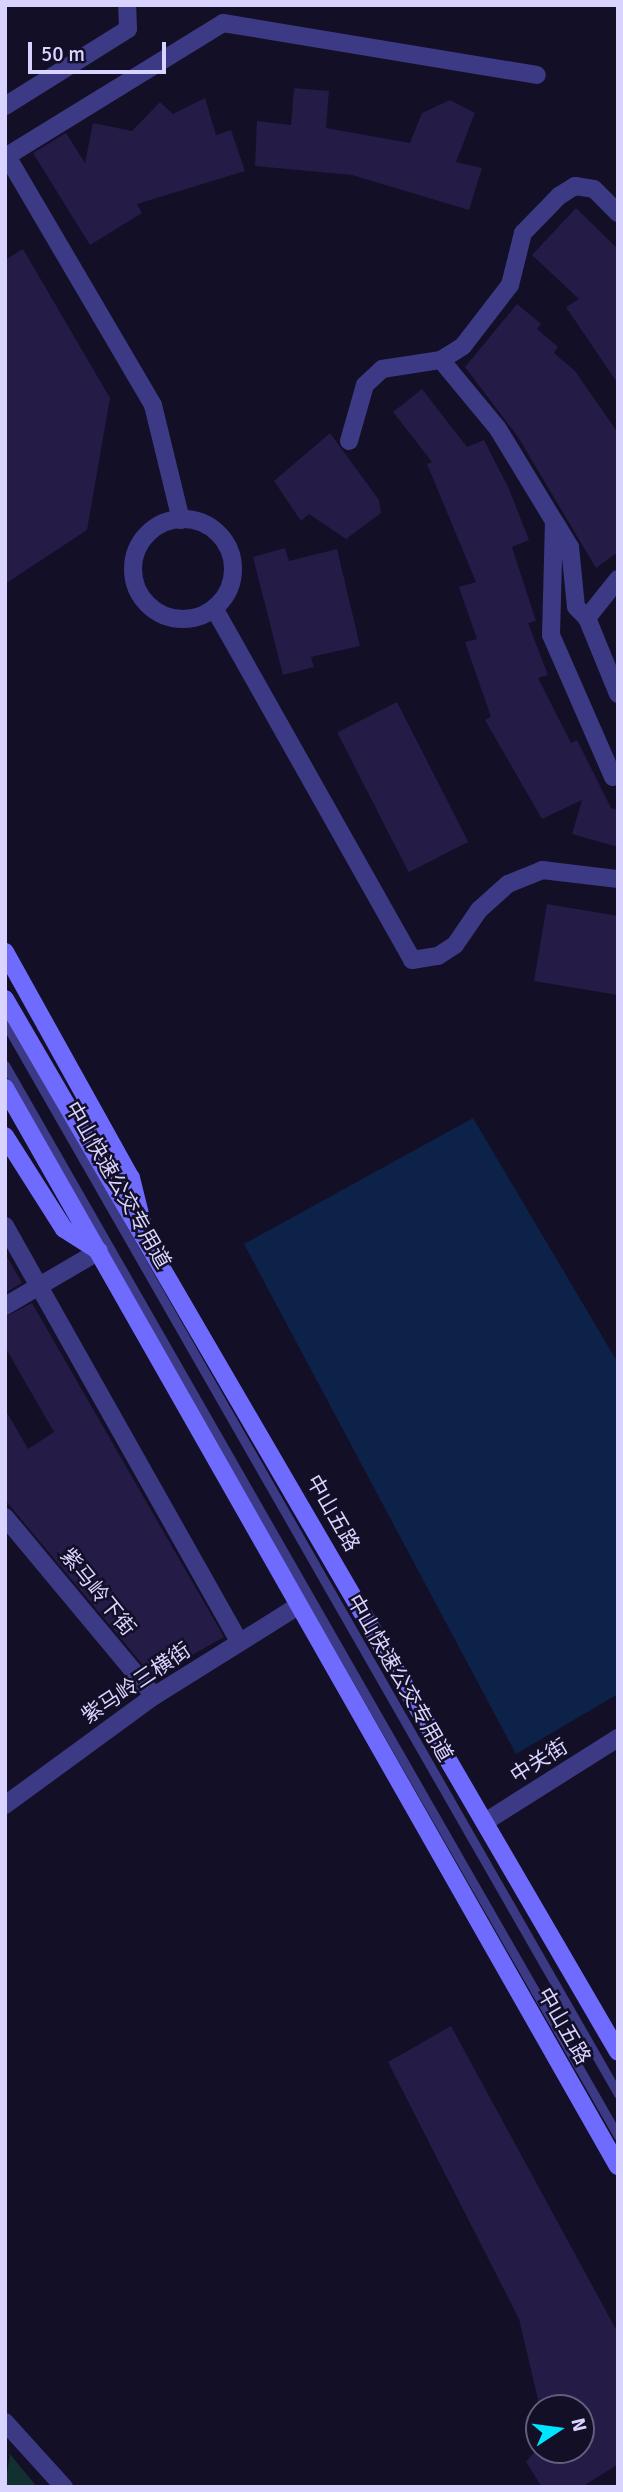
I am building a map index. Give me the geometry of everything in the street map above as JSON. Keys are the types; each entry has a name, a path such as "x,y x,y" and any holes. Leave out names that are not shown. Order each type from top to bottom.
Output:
{"main road":[{"path":"5,952 131,1178 142,1229"},
{"name":"中山五路","path":"5,999 142,1229 618,2052"},
{"name":"中山五路","path":"5,1088 618,2166"},
{"name":"中山五路","path":"5,1136 64,1229 99,1251"}],"street":[{"path":"5,106 128,29 127,5"},
{"path":"181,520 153,405 6,156 223,23 537,75"},
{"path":"349,440 365,385 382,369 441,360 463,346 510,285 523,233 559,196 575,186 594,189 618,213"},
{"path":"441,360 498,429 570,547 576,607 587,618 618,694"},
{"path":"181,520 204,523 228,547 232,581 214,608 192,618 169,617 155,610 136,586 133,570 142,540 154,528 181,520"},
{"path":"554,521 551,635 613,778"},
{"path":"587,618 618,579"},
{"path":"214,608 412,960 438,956 455,945 479,910 508,884 542,870 618,878"},
{"path":"5,1226 239,1641"},
{"path":"5,1306 99,1251"},
{"name":"紫马岭下街","path":"5,1517 154,1696"},
{"name":"紫马岭三横街","path":"5,1805 154,1696 298,1606"},
{"name":"中关街","path":"485,1822 618,1738"},
{"path":"5,2422 64,2487"}],"lane":[{"name":"中山快速公交专用道","path":"5,1023 618,2094"},
{"name":"中山快速公交专用道","path":"5,1065 618,2136"}],"green space":[{"path":"10,2454 37,2487 5,2487"}],"water":[{"path":"473,1118 618,1363 618,1694 516,1754 244,1244"}],"building":[{"path":"294,88 329,91 326,128 410,143 422,113 450,100 475,113 456,162 482,168 469,210 352,175 255,166 257,121 291,125"},
{"path":"205,98 216,135 231,130 245,171 137,204 142,213 90,245 33,153 66,133 85,163 93,123 132,131 160,102 173,114"},
{"path":"576,208 618,249 618,384 566,307 579,299 532,255"},
{"path":"23,249 110,398 87,530 5,584 5,260"},
{"path":"517,304 541,324 537,329 558,347 554,353 575,371 618,433 618,552 596,568 518,437 465,367"},
{"path":"422,389 467,447 484,440 509,489 529,540 512,547 536,621 528,623 548,675 538,678 571,743 577,740 611,808 618,810 618,847 572,834 582,800 542,819 485,720 491,717 465,642 477,639 459,587 476,582 427,464 432,462 393,412"},
{"path":"330,433 379,500 381,513 346,539 309,514 301,521 274,481"},
{"path":"285,548 289,561 337,549 360,646 311,657 314,667 283,675 253,557"},
{"path":"397,702 468,842 409,872 337,732"},
{"path":"547,904 618,916 618,995 534,981"},
{"path":"5,1253 22,1283 5,1293"},
{"path":"32,1303 224,1637 153,1677 5,1500 5,1409 28,1449 54,1432 5,1347 5,1317"},
{"path":"451,2026 618,2333 618,2464 582,2487 542,2487 527,2464 595,2464 595,2394 537,2394 519,2319 388,2062"}]}
